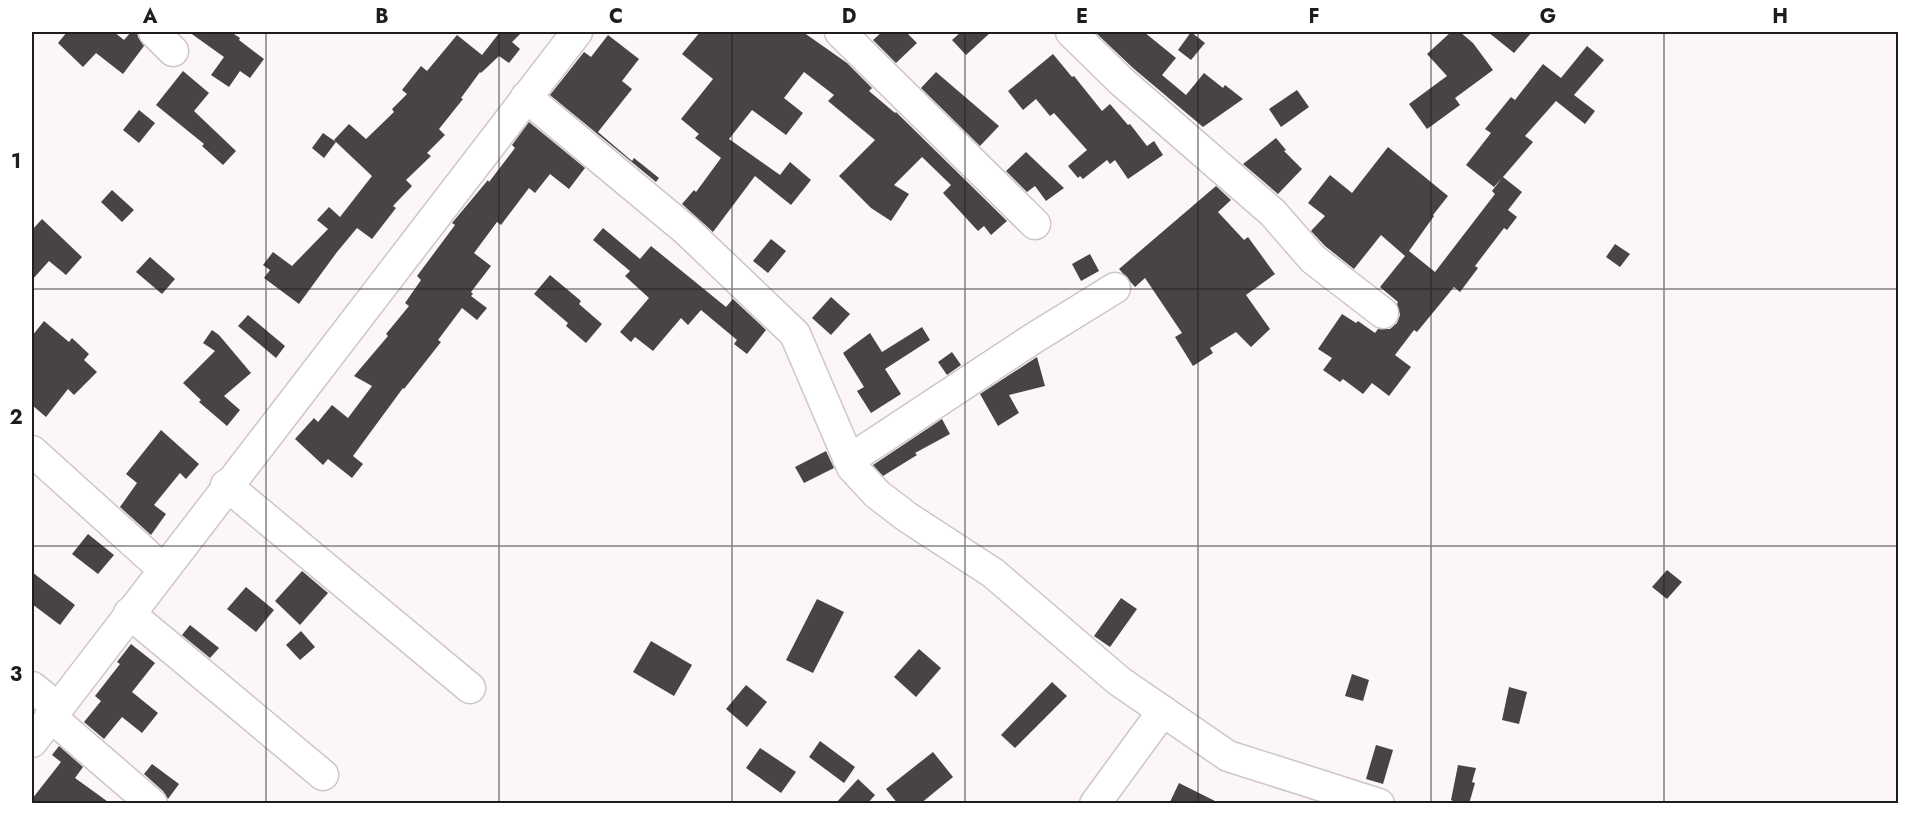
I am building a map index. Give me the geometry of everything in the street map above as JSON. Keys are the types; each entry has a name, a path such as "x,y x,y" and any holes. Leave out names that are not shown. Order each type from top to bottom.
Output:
{"street":[{"path":"32,742 163,568 577,32"},
{"path":"840,32 1035,224"},
{"path":"1071,32 1121,81 1273,213 1313,259 1383,313"},
{"path":"526,97 686,230 795,334 852,467 877,494 907,517 993,573 1119,681 1228,756 1379,804"},
{"path":"849,460 1034,338 1115,288"},
{"path":"32,451 163,568"},
{"path":"226,486 470,688"},
{"path":"129,613 323,776"},
{"path":"32,687 54,712 152,804"},
{"path":"1095,804 1163,711"}],"building":[{"path":"67,32 114,32 124,40 131,32 137,32 144,46 123,74 96,53 83,67 58,43"},
{"path":"189,32 231,32 264,59 250,78 240,71 229,87 211,75 224,57"},
{"path":"500,32 522,32 512,42 520,49 509,63 499,56 480,72 461,98 463,99 439,129 445,135 427,153 431,156 406,180 412,186 393,206 396,208 372,239 357,228 299,304 264,278 270,270 263,265 273,252 292,266 328,229 317,220 329,207 340,217 372,176 334,140 349,124 366,139 394,112 392,109 407,94 402,90 421,66 427,71 457,35 482,55"},
{"path":"700,32 803,32 847,63 872,88 869,91 896,112 1007,221 991,235 984,226 978,231 943,193 951,185 922,157 894,185 909,194 891,221 871,208 839,176 875,140 828,101 834,95 804,72 784,98 803,113 786,135 752,110 729,139 780,175 790,162 811,180 791,205 755,176 713,232 682,204 694,190 696,192 721,158 695,138 699,134 681,119 713,79 682,54"},
{"path":"882,32 906,32 917,43 896,63 873,40"},
{"path":"961,32 991,32 966,55 952,40"},
{"path":"1095,32 1144,32 1176,58 1162,75 1186,95 1204,73 1223,88 1225,85 1243,99 1203,127 1133,68"},
{"path":"1191,32 1205,43 1191,60 1178,50"},
{"path":"1451,32 1460,32 1473,43 1493,70 1455,98 1460,105 1427,129 1409,104 1447,76 1427,54"},
{"path":"1488,32 1532,32 1514,53"},
{"path":"608,35 639,59 622,81 632,89 598,132 632,161 634,158 659,178 656,182 550,95 584,52 591,57"},
{"path":"1587,46 1604,60 1574,95 1595,111 1585,124 1556,101 1525,136 1533,142 1503,177 1522,192 1508,210 1517,217 1507,230 1504,228 1475,266 1478,268 1460,292 1454,287 1417,332 1414,330 1395,355 1411,367 1389,396 1372,383 1363,394 1343,379 1340,382 1323,370 1332,358 1318,349 1342,314 1356,323 1358,321 1375,333 1378,329 1390,329 1397,323 1400,315 1398,302 1380,287 1405,256 1381,235 1354,269 1325,246 1311,231 1325,216 1308,203 1330,175 1352,193 1388,147 1448,196 1409,251 1435,272 1495,194 1492,191 1502,178 1494,187 1466,165 1491,133 1485,129 1511,97 1515,100 1543,64 1561,78"},
{"path":"1053,54 1102,111 1110,104 1147,146 1154,141 1163,155 1128,179 1115,160 1110,164 1107,160 1083,179 1080,176 1078,178 1068,166 1087,150 1054,113 1050,116 1036,99 1023,110 1008,91"},
{"path":"183,71 209,93 194,111 236,151 223,165 202,146 204,144 156,105"},
{"path":"936,72 999,126 980,146 921,88"},
{"path":"1297,90 1309,107 1281,127 1269,109"},
{"path":"139,110 155,123 139,143 123,130"},
{"path":"529,122 585,168 569,189 550,174 535,193 529,188 501,225 497,222 474,253 491,266 471,292 473,294 471,296 487,308 477,320 462,308 438,340 441,342 403,388 353,456 363,464 352,478 328,459 323,465 295,439 314,418 318,422 332,405 348,418 372,386 354,376 388,336 386,334 409,306 405,303 421,280 417,276 455,225 452,223 488,180 489,182 515,148 512,145"},
{"path":"323,133 336,142 324,158 312,148"},
{"path":"1276,138 1286,150 1284,151 1302,169 1278,194 1243,164"},
{"path":"1026,152 1064,188 1046,201 1035,186 1027,192 1006,171"},
{"path":"1216,186 1231,200 1218,212 1244,240 1248,237 1275,274 1246,295 1270,329 1251,347 1236,332 1210,348 1213,353 1193,366 1175,337 1182,333 1145,278 1135,287 1119,269"},
{"path":"112,190 134,210 122,222 101,202"},
{"path":"42,219 82,257 66,275 49,261 32,280 32,230"},
{"path":"603,228 640,259 651,246 726,307 733,299 766,330 747,354 734,344 737,340 701,310 688,325 681,318 653,351 635,337 631,342 620,332 649,298 625,276 630,271 593,240"},
{"path":"771,239 786,251 768,273 753,261"},
{"path":"1615,244 1630,254 1620,267 1606,257"},
{"path":"1090,254 1099,271 1081,281 1072,264"},
{"path":"150,257 175,279 162,294 136,272"},
{"path":"550,275 581,301 579,304 602,324 586,343 566,326 568,323 534,294"},
{"path":"831,297 850,314 831,335 812,318"},
{"path":"248,315 285,346 276,358 238,326"},
{"path":"44,321 69,342 72,338 89,354 84,360 97,372 74,395 68,389 46,417 32,405 32,336"},
{"path":"922,327 930,340 885,369 901,394 871,413 857,391 864,387 843,353 870,333 882,352"},
{"path":"212,330 219,335 251,373 224,396 240,410 227,426 199,402 201,400 183,383 215,351 203,343"},
{"path":"952,352 961,365 947,375 938,362"},
{"path":"1037,357 1045,386 1009,395 1019,413 998,426 980,394"},
{"path":"942,419 950,434 915,453 917,455 883,476 873,465"},
{"path":"161,430 199,464 186,479 180,473 154,505 166,514 151,535 120,507 137,483 126,474"},
{"path":"826,451 834,468 804,483 795,467"},
{"path":"88,534 114,555 98,574 72,554"},
{"path":"1667,570 1682,582 1667,599 1652,587"},
{"path":"302,571 328,593 300,625 275,601"},
{"path":"32,572 75,605 60,625 32,604"},
{"path":"246,587 274,610 256,632 227,609"},
{"path":"1121,598 1137,609 1110,647 1094,636"},
{"path":"817,599 844,612 813,673 786,660"},
{"path":"190,625 219,648 210,658 182,635"},
{"path":"301,631 315,647 300,660 286,645"},
{"path":"651,641 692,665 674,696 633,672"},
{"path":"131,644 155,663 132,692 158,713 142,733 122,717 104,739 84,722 101,701 95,696 120,664 117,662"},
{"path":"919,649 941,668 916,697 894,677"},
{"path":"1352,674 1369,680 1363,701 1345,696"},
{"path":"1052,682 1067,696 1015,748 1001,735"},
{"path":"746,685 767,702 747,727 726,709"},
{"path":"1509,687 1527,692 1519,724 1502,720"},
{"path":"820,741 855,767 844,783 809,757"},
{"path":"1376,745 1393,750 1383,784 1366,779"},
{"path":"59,746 83,767 75,778 111,804 32,804 32,799 61,762 52,755"},
{"path":"760,748 796,772 781,793 746,768"},
{"path":"933,752 953,777 920,804 898,804 886,789"},
{"path":"152,764 179,784 168,799 163,791 144,774"},
{"path":"1458,765 1476,768 1472,782 1475,783 1469,804 1452,804"},
{"path":"858,779 875,795 867,804 835,804"},
{"path":"1179,783 1221,804 1169,804"}]}
